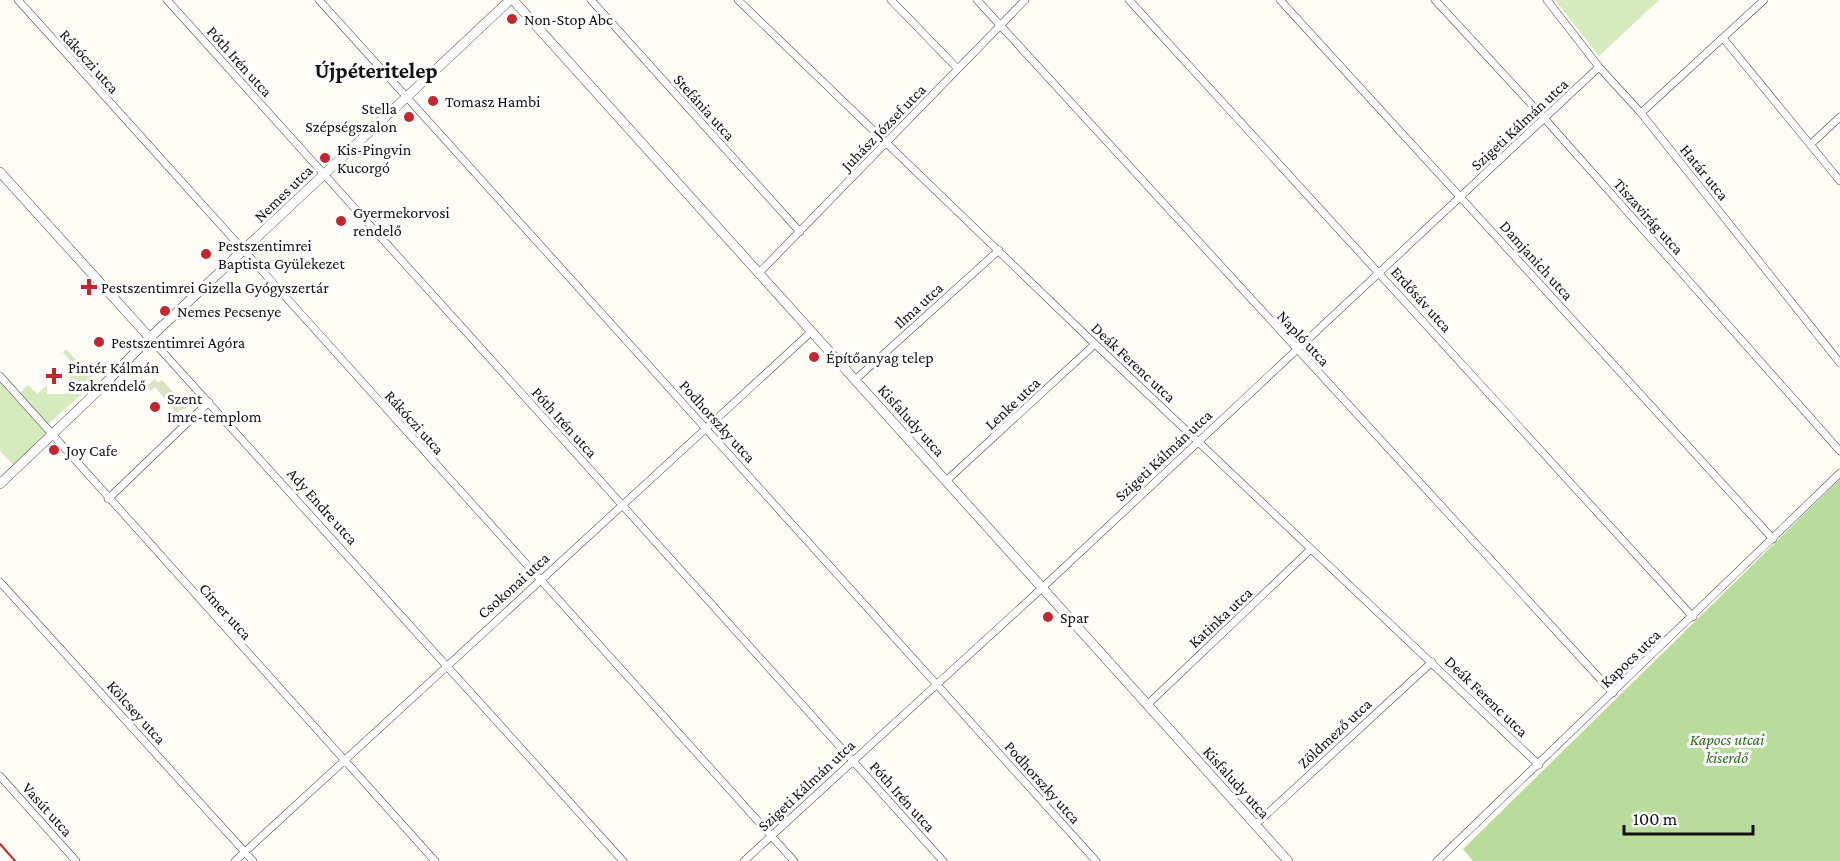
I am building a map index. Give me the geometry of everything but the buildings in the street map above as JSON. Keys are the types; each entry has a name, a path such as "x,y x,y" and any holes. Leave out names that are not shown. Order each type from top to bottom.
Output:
{"street":[{"name":"Rákóczi utca","path":"18,0 794,861"},
{"name":"Póth Irén utca","path":"167,0 943,861"},
{"name":"Podhorszky utca","path":"320,0 1096,861"},
{"name":"Nemes utca","path":"0,484 150,338 244,253 324,174 512,0"},
{"name":"Kisfaludy utca","path":"512,0 1288,861"},
{"name":"Stefánia utca","path":"591,0 800,232"},
{"name":"Deák Ferenc utca","path":"738,0 1095,344 1539,765"},
{"path":"891,0 958,69"},
{"name":"Napló utca","path":"977,0 1613,693"},
{"name":"Juhász József utca","path":"759,273 1025,0"},
{"name":"Erdősáv utca","path":"1129,0 1693,617"},
{"name":"Damjanich utca","path":"1280,0 1773,539"},
{"name":"Tiszavirág utca","path":"1435,0 1544,118 1840,451"},
{"name":"Határ utca","path":"1547,0 1599,67 1641,113 1840,363"},
{"path":"1641,113 1764,0"},
{"path":"1723,38 1840,181"},
{"name":"Szigeti Kálmán utca","path":"744,861 935,683 1041,589 1599,67"},
{"path":"1811,144 1840,117"},
{"name":"Ady Endre utca","path":"0,172 622,861"},
{"name":"Ilma utca","path":"855,380 999,250"},
{"name":"Csokonai utca","path":"235,861 811,332"},
{"name":"Lenke utca","path":"946,481 1095,344"},
{"name":"Címer utca","path":"0,376 435,861"},
{"path":"108,499 209,402"},
{"name":"Kapocs utca","path":"1437,861 1840,473"},
{"name":"Katinka utca","path":"1147,705 1311,549"},
{"name":"Kölcsey utca","path":"0,582 253,861"},
{"name":"Zöldmező utca","path":"1255,825 1432,662"},
{"name":"Vasút utca","path":"0,776 76,861"}],"green space":[{"path":"1555,0 1659,0 1599,56"},
{"path":"66,349 96,381 47,425 20,393 28,385 37,394 47,385 47,394 66,394 69,380 76,367 63,353"},
{"path":"0,376 50,433 16,468 0,451"},
{"path":"155,379 158,383 162,380 187,408 170,415 174,410 155,387 150,391 146,387"},
{"name":"Kapocs utcai kiserdő","path":"1840,479 1840,861 1473,861 1463,849"}],"railway":[{"path":"0,844 15,861"}],"place":[{"name":"Non-Stop Abc","path":"512,19"},
{"name":"Tomasz Hambi","path":"433,101"},
{"name":"Stella Szépségszalon","path":"409,117"},
{"name":"Kis-Pingvin Kucorgó","path":"325,158"},
{"name":"Gyermekorvosi rendelő","path":"341,221"},
{"name":"Pestszentimrei Baptista Gyülekezet","path":"206,254"},
{"name":"Pestszentimrei Gizella Gyógyszertár","path":"89,287"},
{"name":"Nemes Pecsenye","path":"165,311"},
{"name":"Pestszentimrei Agóra","path":"99,342"},
{"name":"Építőanyag telep","path":"814,357"},
{"name":"Pintér Kálmán Szakrendelő","path":"54,376"},
{"name":"Szent Imre-templom","path":"155,407"},
{"name":"Joy Cafe","path":"54,450"},
{"name":"Spar","path":"1048,617"}],"district":[{"name":"Újpéteritelep","path":"376,70"}]}
